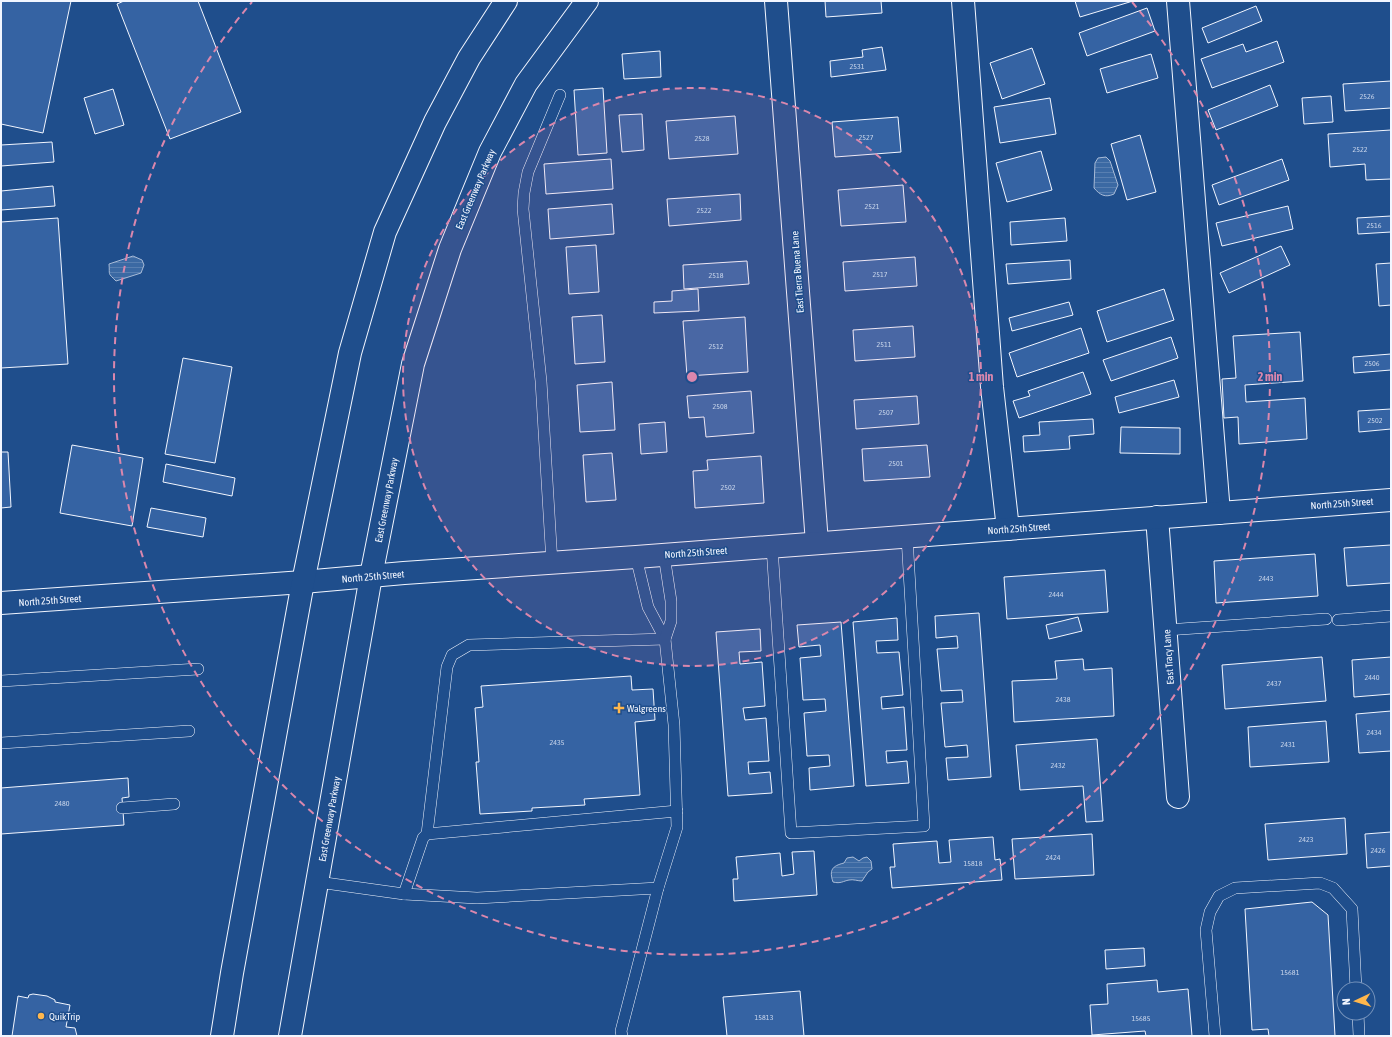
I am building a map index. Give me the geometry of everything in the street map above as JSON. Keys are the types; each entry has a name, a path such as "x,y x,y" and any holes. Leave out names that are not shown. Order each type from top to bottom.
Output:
{"street":[{"path":"222,1036 232,972 303,582 350,353 386,232 435,122 469,58 506,1"},
{"name":"East Greenway Parkway","path":"290,1036 371,576 413,364 450,249 490,152 526,84 587,1"},
{"name":"East Tierra Buena Lane","path":"776,1 817,543"},
{"path":"963,1 992,387 1008,529"},
{"path":"1178,1 1219,513"},
{"name":"North 25th Street","path":"1,603 303,582 1391,500"},
{"name":"East Tracy Lane","path":"1157,517 1178,798"}],"lane":[{"path":"552,563 540,381 523,208 528,172 560,95"},
{"path":"772,547 791,833 924,826 907,536"},
{"path":"664,555 671,601 671,621 665,639"},
{"path":"622,1036 621,1031 658,888 677,827 674,724 665,639 648,607 636,557"},
{"path":"1338,620 1391,616"},
{"path":"1166,630 1326,620"},
{"path":"404,894 423,838 427,834 447,667 452,655 469,645 665,639"},
{"path":"1,681 198,669"},
{"path":"1,743 189,731"},
{"path":"122,808 174,804"},
{"path":"427,834 677,811"},
{"path":"318,882 404,894 477,898 658,888"},
{"path":"1215,1036 1206,930 1210,912 1219,896 1235,888 1320,883 1333,888 1352,909 1356,981"},
{"path":"1358,1021 1359,1036"}],"water":[{"path":"1106,157 1110,161 1118,185 1114,194 1108,196 1101,194 1094,188 1095,163 1098,158"},
{"path":"133,256 142,260 144,265 141,273 116,281 110,274 109,264"},
{"path":"853,857 859,861 867,857 871,861 872,869 862,881 851,880 840,883 833,882 831,874 832,869 844,863 847,858"}],"building":[{"path":"1,1 71,1 43,133 1,124"},
{"path":"124,1 198,1 241,112 170,139 117,4"},
{"path":"825,1 881,1 882,13 826,17"},
{"path":"1075,1 1133,1 1080,17"},
{"path":"1256,6 1262,21 1208,43 1202,28"},
{"path":"1147,8 1155,31 1087,56 1079,33"},
{"path":"1277,41 1284,62 1212,88 1201,59 1243,44 1246,52"},
{"path":"882,47 886,70 831,77 830,61 863,57 862,50"},
{"path":"1032,48 1045,84 1002,99 990,63"},
{"path":"660,51 661,77 624,79 622,54"},
{"path":"1151,54 1158,78 1107,93 1100,69"},
{"path":"1391,81 1391,108 1345,111 1343,84"},
{"path":"1270,85 1278,106 1216,130 1208,110"},
{"path":"603,88 607,153 578,155 574,90"},
{"path":"113,89 124,125 95,134 84,98"},
{"path":"1331,96 1333,122 1304,124 1302,98"},
{"path":"1050,98 1056,134 1000,143 994,107"},
{"path":"642,114 644,150 622,152 619,115"},
{"path":"735,116 738,154 669,159 666,121"},
{"path":"898,117 901,152 835,157 832,122"},
{"path":"1391,130 1391,179 1366,180 1365,164 1330,167 1328,134"},
{"path":"1140,135 1156,192 1127,200 1111,144"},
{"path":"52,142 54,162 1,166 1,145"},
{"path":"1041,151 1052,190 1007,202 996,163"},
{"path":"611,159 613,189 546,194 544,164"},
{"path":"1282,159 1289,180 1219,205 1212,185"},
{"path":"903,185 906,222 841,226 838,190"},
{"path":"53,186 55,206 1,210 1,191"},
{"path":"740,194 741,220 669,226 667,199"},
{"path":"612,204 614,234 550,239 548,209"},
{"path":"1288,206 1293,229 1222,246 1216,223"},
{"path":"1391,216 1391,232 1358,234 1357,218"},
{"path":"58,218 68,364 1,368 1,222"},
{"path":"1065,218 1067,241 1011,245 1010,222"},
{"path":"596,245 599,292 569,294 566,247"},
{"path":"1281,246 1290,265 1229,293 1220,273"},
{"path":"915,257 917,286 845,291 843,262"},
{"path":"1070,260 1071,279 1008,284 1006,264"},
{"path":"747,261 749,284 684,289 683,265"},
{"path":"1391,263 1391,305 1379,306 1376,264"},
{"path":"698,289 699,311 654,313 654,302 672,301 672,291"},
{"path":"1164,289 1174,320 1107,342 1097,311"},
{"path":"1069,302 1073,315 1012,331 1009,318"},
{"path":"602,315 605,362 575,364 572,317"},
{"path":"745,317 748,372 687,376 683,321"},
{"path":"913,326 915,357 855,361 853,330"},
{"path":"1081,328 1089,353 1017,377 1009,353"},
{"path":"1300,332 1303,381 1245,385 1246,402 1305,398 1307,439 1239,444 1238,417 1224,418 1222,379 1236,378 1233,336"},
{"path":"1171,337 1178,358 1111,381 1103,360"},
{"path":"1391,354 1391,370 1354,373 1353,357"},
{"path":"183,358 232,367 215,463 165,454"},
{"path":"1083,372 1091,394 1019,418 1013,401 1030,396 1028,391"},
{"path":"1174,380 1179,397 1119,413 1115,397"},
{"path":"612,382 615,430 580,432 577,385"},
{"path":"751,391 754,433 706,437 704,417 689,418 687,396"},
{"path":"917,396 919,424 856,429 854,400"},
{"path":"1391,409 1391,429 1359,432 1358,411"},
{"path":"1093,419 1094,434 1069,436 1070,449 1024,452 1023,436 1040,435 1039,422"},
{"path":"665,422 667,452 641,454 639,424"},
{"path":"1121,427 1180,428 1180,454 1120,453"},
{"path":"72,445 143,458 132,526 60,513"},
{"path":"927,445 930,477 864,481 862,449"},
{"path":"1,452 8,452 11,507 1,508"},
{"path":"612,453 616,500 586,502 583,455"},
{"path":"761,456 764,503 695,508 693,471 708,470 707,460"},
{"path":"166,464 235,478 232,496 163,482"},
{"path":"151,508 206,518 203,537 147,527"},
{"path":"1391,545 1391,583 1347,586 1344,548"},
{"path":"1315,554 1318,596 1216,603 1214,561"},
{"path":"1105,570 1108,612 1007,619 1004,577"},
{"path":"979,613 991,777 948,780 946,758 968,757 967,745 945,747 941,703 963,702 962,690 941,691 937,649 958,648 957,636 936,638 935,616"},
{"path":"1078,617 1082,631 1049,639 1046,625"},
{"path":"897,618 898,640 876,641 877,653 899,652 903,695 881,697 882,709 904,707 907,750 886,751 887,763 907,761 909,783 866,786 853,622"},
{"path":"841,622 854,786 810,790 809,768 830,766 829,755 807,756 804,713 826,711 825,699 803,700 800,658 821,656 820,645 799,647 797,625"},
{"path":"760,629 761,651 739,652 740,664 762,662 765,706 743,708 745,720 766,718 769,761 748,762 749,774 770,772 772,793 728,796 716,632"},
{"path":"1322,657 1326,701 1225,709 1222,665"},
{"path":"1391,657 1391,694 1354,697 1352,660"},
{"path":"1083,659 1084,670 1112,668 1114,716 1014,722 1012,681 1057,679 1055,661"},
{"name":"Walgreens","path":"631,676 632,690 653,689 655,720 635,722 640,795 584,799 585,805 532,808 532,811 480,814 476,762 479,762 475,708 483,707 481,686"},
{"path":"1391,711 1391,751 1359,753 1356,714"},
{"path":"1326,721 1329,762 1250,767 1248,727"},
{"path":"1097,739 1103,821 1086,822 1083,786 1020,790 1016,745"},
{"path":"128,778 129,797 122,798 124,825 1,834 1,788"},
{"path":"1345,818 1347,854 1268,860 1265,824"},
{"path":"1391,832 1391,866 1367,868 1365,834"},
{"path":"1092,834 1094,875 1015,879 1012,839"},
{"path":"993,837 995,860 1000,859 1002,880 892,888 890,867 895,867 893,844 937,841 939,863 951,862 949,840"},
{"path":"814,851 817,895 734,901 733,879 738,879 736,857 780,853 782,876 794,874 792,852"},
{"path":"1312,902 1328,915 1335,1036 1269,1036 1268,1029 1252,1030 1245,909"},
{"path":"1144,948 1145,966 1106,969 1105,950"},
{"path":"1157,980 1158,992 1188,989 1192,1036 1146,1036 1145,1031 1092,1035 1090,1005 1108,1004 1107,984"},
{"path":"800,991 804,1036 727,1036 723,997"},
{"name":"QuikTrip","path":"33,994 47,996 55,1000 55,1002 70,1005 66,1027 75,1028 77,1036 12,1036 18,996 28,998 29,995"}],"place":[{"name":"Walgreens","path":"619,708"},
{"name":"QuikTrip","path":"41,1016"}]}
